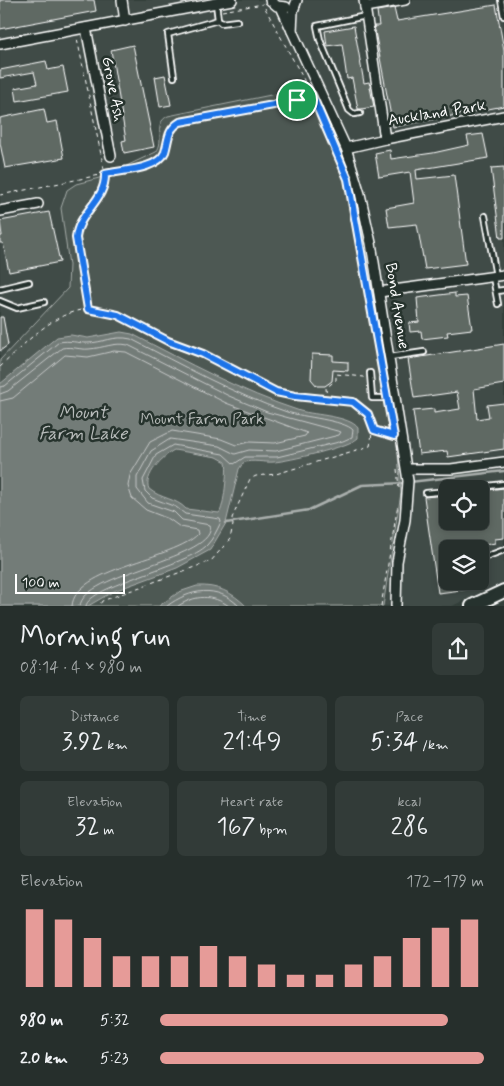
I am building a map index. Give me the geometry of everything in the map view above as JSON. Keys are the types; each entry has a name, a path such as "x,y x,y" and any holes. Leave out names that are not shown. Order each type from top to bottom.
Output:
{"street":[{"path":"122,0 125,21"},
{"path":"0,44 125,21 200,3 232,0"},
{"path":"268,0 281,7 290,6 297,0"},
{"path":"292,31 293,11 297,0"},
{"path":"365,8 404,0"},
{"name":"Bond Avenue","path":"281,7 346,148 371,243 390,357 391,398 407,470 403,483 405,520 397,562 398,604"},
{"name":"Auckland Park","path":"365,8 385,139 504,116"},
{"name":"Grove Ash","path":"86,28 111,156"},
{"path":"346,148 385,139"},
{"path":"0,211 38,204"},
{"path":"379,292 498,276"},
{"path":"407,470 451,469 504,462"},
{"path":"472,606 504,591"}],"lane":[{"path":"501,0 504,16"},
{"path":"216,3 218,20"},
{"path":"360,113 354,114 349,110 320,40 317,26 365,8"},
{"path":"174,77 168,34 218,20 222,23 238,21"},
{"path":"485,216 498,276 496,292 498,304"},
{"path":"0,288 28,282"},
{"path":"496,292 504,290"},
{"path":"0,301 17,308 44,302"},
{"path":"390,357 424,352"},
{"path":"370,375 372,398 391,398"},
{"path":"489,486 504,484"},
{"path":"426,493 439,492"},
{"path":"489,556 504,550"}],"path":[{"path":"268,0 312,95 344,171"},
{"path":"76,30 105,174 103,191 77,228 76,238 88,309"},
{"path":"0,195 144,166 158,161 165,151 170,130 180,122 290,102 312,95"},
{"path":"350,189 391,398"},
{"path":"0,367 56,319 70,313 88,309 118,315 168,341 203,354 276,392 353,402 368,414 374,430 370,446 276,474 256,476 250,479 232,518 233,525 230,539 211,560 102,602 99,606"},
{"path":"326,400 326,388 336,380 336,374 370,375"},
{"path":"374,430 394,436"},
{"path":"397,463 403,483 399,493"},
{"path":"381,606 398,502"}],"shaded area":[{"path":"0,0 504,0 504,582 489,589 489,540 439,540 439,590 487,590 452,606 383,606 401,493 397,442 367,261 315,86 168,116 159,125 160,144 156,152 103,177 76,184 68,288 0,360"}],"green space":[{"name":"Mount Farm Park","path":"315,86 352,176 397,442 401,493 383,606 0,606 0,360 68,288 69,265 61,208 67,190 76,184 103,177 156,152 160,142 161,123 168,116"}],"water":[{"name":"Mount Farm Lake","path":"121,332 132,334 257,395 300,411 332,416 348,421 358,428 358,438 331,449 292,459 274,462 250,461 243,463 239,469 226,523 210,550 177,568 114,591 88,606 0,606 0,384 57,337 71,335 88,338","holes":["174,450 217,457 226,462 224,497 219,513 186,509 182,505 149,489 148,484 151,473"]},
{"path":"197,586 224,590 246,606 159,606 179,592"}],"building":[{"path":"0,0 94,0 96,11 0,29"},
{"path":"496,5 504,50 504,106 393,127 374,26 379,26 377,11 394,8 397,21"},
{"path":"354,26 364,83 369,82 374,107 358,109 352,78 347,79 342,44 327,46 325,31"},
{"path":"133,45 154,147 124,153 122,141 126,140 111,50"},
{"path":"46,61 48,70 63,67 68,92 17,101 15,88 37,84 34,72 0,78 0,70"},
{"path":"165,75 171,105 160,107 155,77"},
{"path":"44,109 47,123 57,121 64,158 5,168 0,143 0,118"},
{"path":"483,134 488,158 416,170 417,179 454,175 466,264 425,269 417,224 389,227 386,208 414,203 410,172 379,177 375,153 390,150 391,159 433,153 469,145 467,136"},
{"path":"504,167 504,238 500,238 491,168"},
{"path":"49,212 60,262 9,272 3,243 0,243 0,236 2,236 0,221"},
{"path":"455,293 455,297 467,296 472,329 447,332 448,336 422,339 421,331 410,332 409,323 419,322 417,298"},
{"path":"0,317 3,317 8,345 0,351"},
{"path":"504,344 504,384 474,389 477,419 489,417 487,405 504,403 504,449 448,457 447,451 419,454 413,411 434,409 434,413 460,409 457,392 414,398 408,359"},
{"path":"312,354 333,355 333,361 348,362 348,371 333,370 332,381 325,386 317,386 311,379"},
{"path":"504,488 504,538 495,539 495,543 489,544 489,540 439,540 439,590 462,590 438,593 424,497 439,496 439,530 489,530 489,490"}],"waterway":[{"path":"410,482 504,471"},
{"path":"226,523 309,510 362,485 405,483"}],"route":[{"path":"312,95 348,179 394,436 374,430 368,414 353,402 295,396 276,392 224,364 168,341 118,315 88,309 86,287 76,238 77,228 103,191 105,174 144,166 158,161 165,151 170,130 186,119 297,100 312,95"}]}
